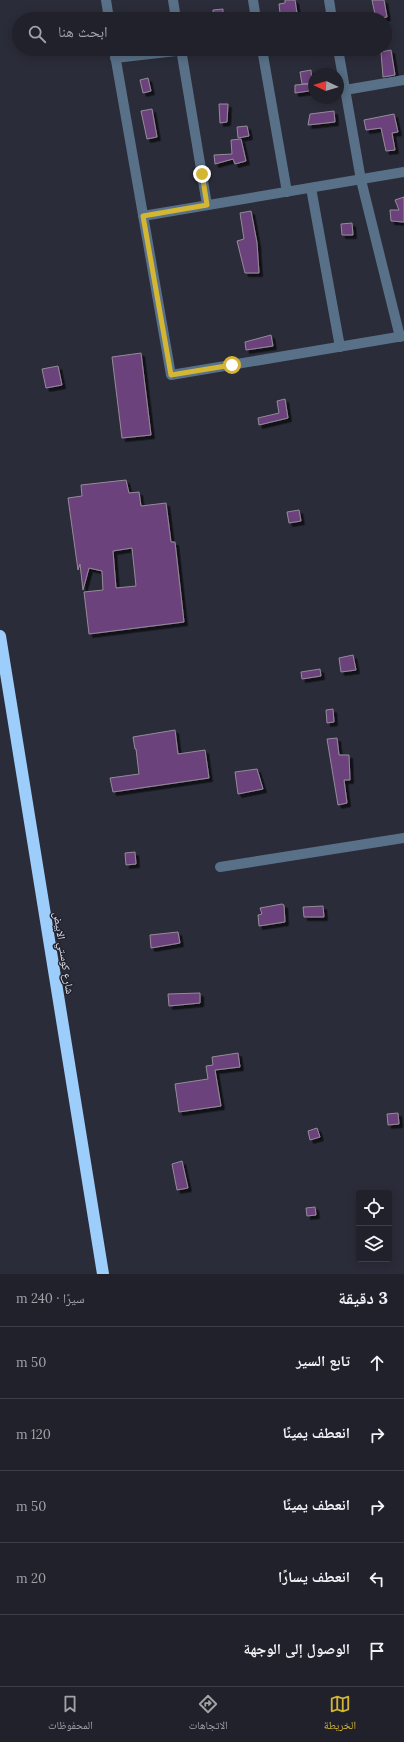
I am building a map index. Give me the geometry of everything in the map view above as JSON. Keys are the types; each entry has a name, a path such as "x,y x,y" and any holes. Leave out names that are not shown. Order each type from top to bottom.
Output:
{"highway":[{"name":"شارع كوستي الابيض","path":"0,636 103,1274"}],"street":[{"path":"106,0 108,12"},
{"path":"173,0 175,12"},
{"path":"253,0 255,12"},
{"path":"329,0 331,12"},
{"path":"116,56 171,375 402,336 361,180 339,56"},
{"path":"182,56 207,205"},
{"path":"263,56 287,192"},
{"path":"345,90 404,80"},
{"path":"143,216 404,172"},
{"path":"311,188 340,347"},
{"path":"220,867 404,838"}],"building":[{"path":"285,0 295,0 297,12 280,12 279,4 285,3"},
{"path":"372,0 384,0 386,12 375,12"},
{"path":"223,9 223,12 213,12 213,10"},
{"path":"381,56 392,56 395,75 383,77"},
{"path":"308,71 308,83 302,84 300,72"},
{"path":"148,78 151,91 143,93 140,80"},
{"path":"308,84 308,91 295,93 295,85"},
{"path":"219,104 228,104 227,122 220,123"},
{"path":"152,109 157,137 147,139 141,111"},
{"path":"334,111 335,122 308,125 310,114"},
{"path":"394,114 398,132 392,133 395,150 386,151 381,128 366,130 364,120"},
{"path":"247,126 249,136 238,138 237,127"},
{"path":"241,139 246,161 235,164 233,159 215,164 214,155 232,154 231,140"},
{"path":"404,197 404,222 391,221 390,210 399,210 395,200"},
{"path":"251,211 257,243 259,273 245,273 237,241 244,239 240,213"},
{"path":"352,223 353,235 342,235 341,224"},
{"path":"271,335 273,346 246,350 245,342"},
{"path":"141,353 151,435 122,438 112,357"},
{"path":"58,366 62,385 46,388 42,369"},
{"path":"285,399 288,418 259,425 258,418 279,413 277,401"},
{"path":"126,480 129,493 139,492 141,506 166,503 171,542 175,542 184,622 89,634 84,592 103,590 102,571 89,568 83,590 80,564 78,570 68,498 82,496 81,485","holes":["132,548 136,586 116,588 113,551"]},
{"path":"299,510 301,521 289,523 287,512"},
{"path":"353,655 356,670 341,672 339,658"},
{"path":"320,669 321,676 302,679 301,672"},
{"path":"333,709 334,722 327,723 326,710"},
{"path":"175,730 178,754 205,750 209,778 113,792 110,778 139,774 133,737"},
{"path":"337,738 339,755 349,755 350,780 344,780 347,803 338,805 327,739"},
{"path":"257,769 263,789 238,794 235,772"},
{"path":"135,852 136,864 126,865 125,853"},
{"path":"282,904 284,905 285,922 259,926 258,915 262,914 260,908"},
{"path":"323,906 324,917 304,917 303,907"},
{"path":"178,932 180,943 151,948 150,935"},
{"path":"200,993 200,1003 169,1006 168,994"},
{"path":"238,1053 240,1067 215,1070 221,1106 179,1112 175,1084 208,1079 206,1066 213,1065 212,1057"},
{"path":"398,1113 399,1124 388,1125 387,1114"},
{"path":"317,1128 320,1137 310,1140 308,1131"},
{"path":"182,1161 188,1188 177,1190 172,1164"},
{"path":"315,1207 316,1215 307,1216 306,1208"}],"route":[{"path":"202,174 207,205 143,216 171,375 232,365"}]}
